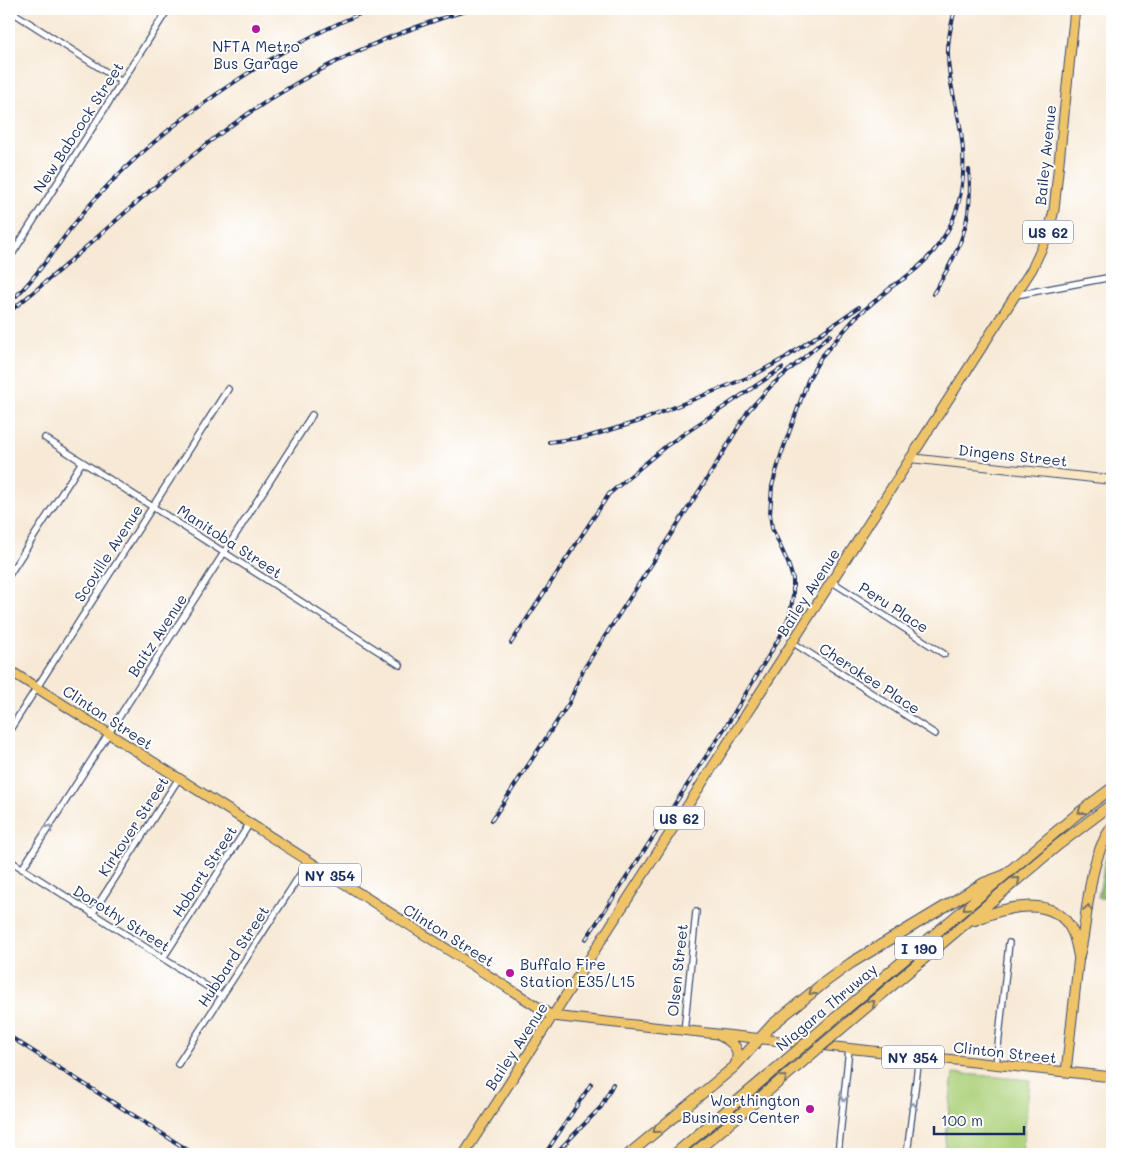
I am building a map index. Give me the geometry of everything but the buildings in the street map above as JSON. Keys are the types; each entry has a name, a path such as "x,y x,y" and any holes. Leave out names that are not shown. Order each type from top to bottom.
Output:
{"highway":[{"name":"Niagara Thruway","path":"675,1154 1003,876 1076,815 1112,788"},
{"name":"Niagara Thruway","path":"693,1154 1058,845 1112,804"},
{"path":"1079,956 1093,874 1101,849 1112,827"},
{"path":"629,1154 734,1068 762,1039 772,1025 794,1006 851,963 984,883 1003,876"},
{"path":"966,924 1013,906 1043,909 1055,914 1069,926 1079,956"},
{"path":"721,1036 734,1044 738,1052 734,1068"}],"main road":[{"name":"Bailey Avenue","path":"464,1154 1032,269 1048,235 1054,210 1075,9"},
{"name":"Clinton Street","path":"9,670 552,1016 684,1032 1112,1077"},
{"path":"1066,1072 1079,956"}],"street":[{"name":"New Babcock Street","path":"9,259 168,9"},
{"path":"9,10 122,82"},
{"path":"1016,295 1112,277"},
{"name":"Scoville Avenue","path":"9,731 228,389"},
{"name":"Baitz Avenue","path":"22,869 312,415"},
{"name":"Manitoba Street","path":"45,438 400,665"},
{"name":"Dingens Street","path":"910,458 1112,480"},
{"path":"9,575 82,462"},
{"name":"Peru Place","path":"831,581 944,654"},
{"name":"Cherokee Place","path":"792,642 935,734"},
{"name":"Kirkover Street","path":"92,914 179,778"},
{"name":"Hobart Street","path":"163,958 250,823"},
{"name":"Dorothy Street","path":"9,860 222,996"},
{"name":"Hubbard Street","path":"178,1064 309,861"},
{"name":"Olsen Street","path":"684,1032 696,912"},
{"path":"996,1065 1009,943"},
{"path":"838,1154 849,1049"},
{"path":"907,1154 919,1057"}],"green space":[{"path":"1112,844 1112,899 1098,898 1107,852"},
{"path":"953,1073 1030,1080 1022,1154 944,1154"}],"railway":[{"path":"9,303 33,278 96,198 155,141 189,114 261,65 335,25 372,9"},
{"path":"9,312 147,193 203,147 259,106 347,56 409,30 472,9"},
{"path":"891,287 912,273 929,257 942,240 952,221 959,201 963,179 963,156 961,132 948,60 950,29 955,9"},
{"path":"933,294 950,264 963,235 969,205 969,170"},
{"path":"586,939 728,723 781,635 790,614 793,596 793,579 772,528 770,514 772,486 781,455 808,380 821,357 856,317 895,284"},
{"path":"549,442 587,437 640,421 754,375 785,358 859,307"},
{"path":"492,820 569,703 583,670 712,471 748,411 772,385 830,335"},
{"path":"511,643 609,494 666,446 782,368"},
{"path":"9,1036 194,1154"},
{"path":"545,1154 591,1084"},
{"path":"555,1154 601,1107 613,1084"}],"place":[{"name":"NFTA Metro Bus Garage","path":"256,29"},
{"name":"Buffalo Fire Station E35/L15","path":"510,973"},
{"name":"Worthington Business Center","path":"810,1109"}]}
